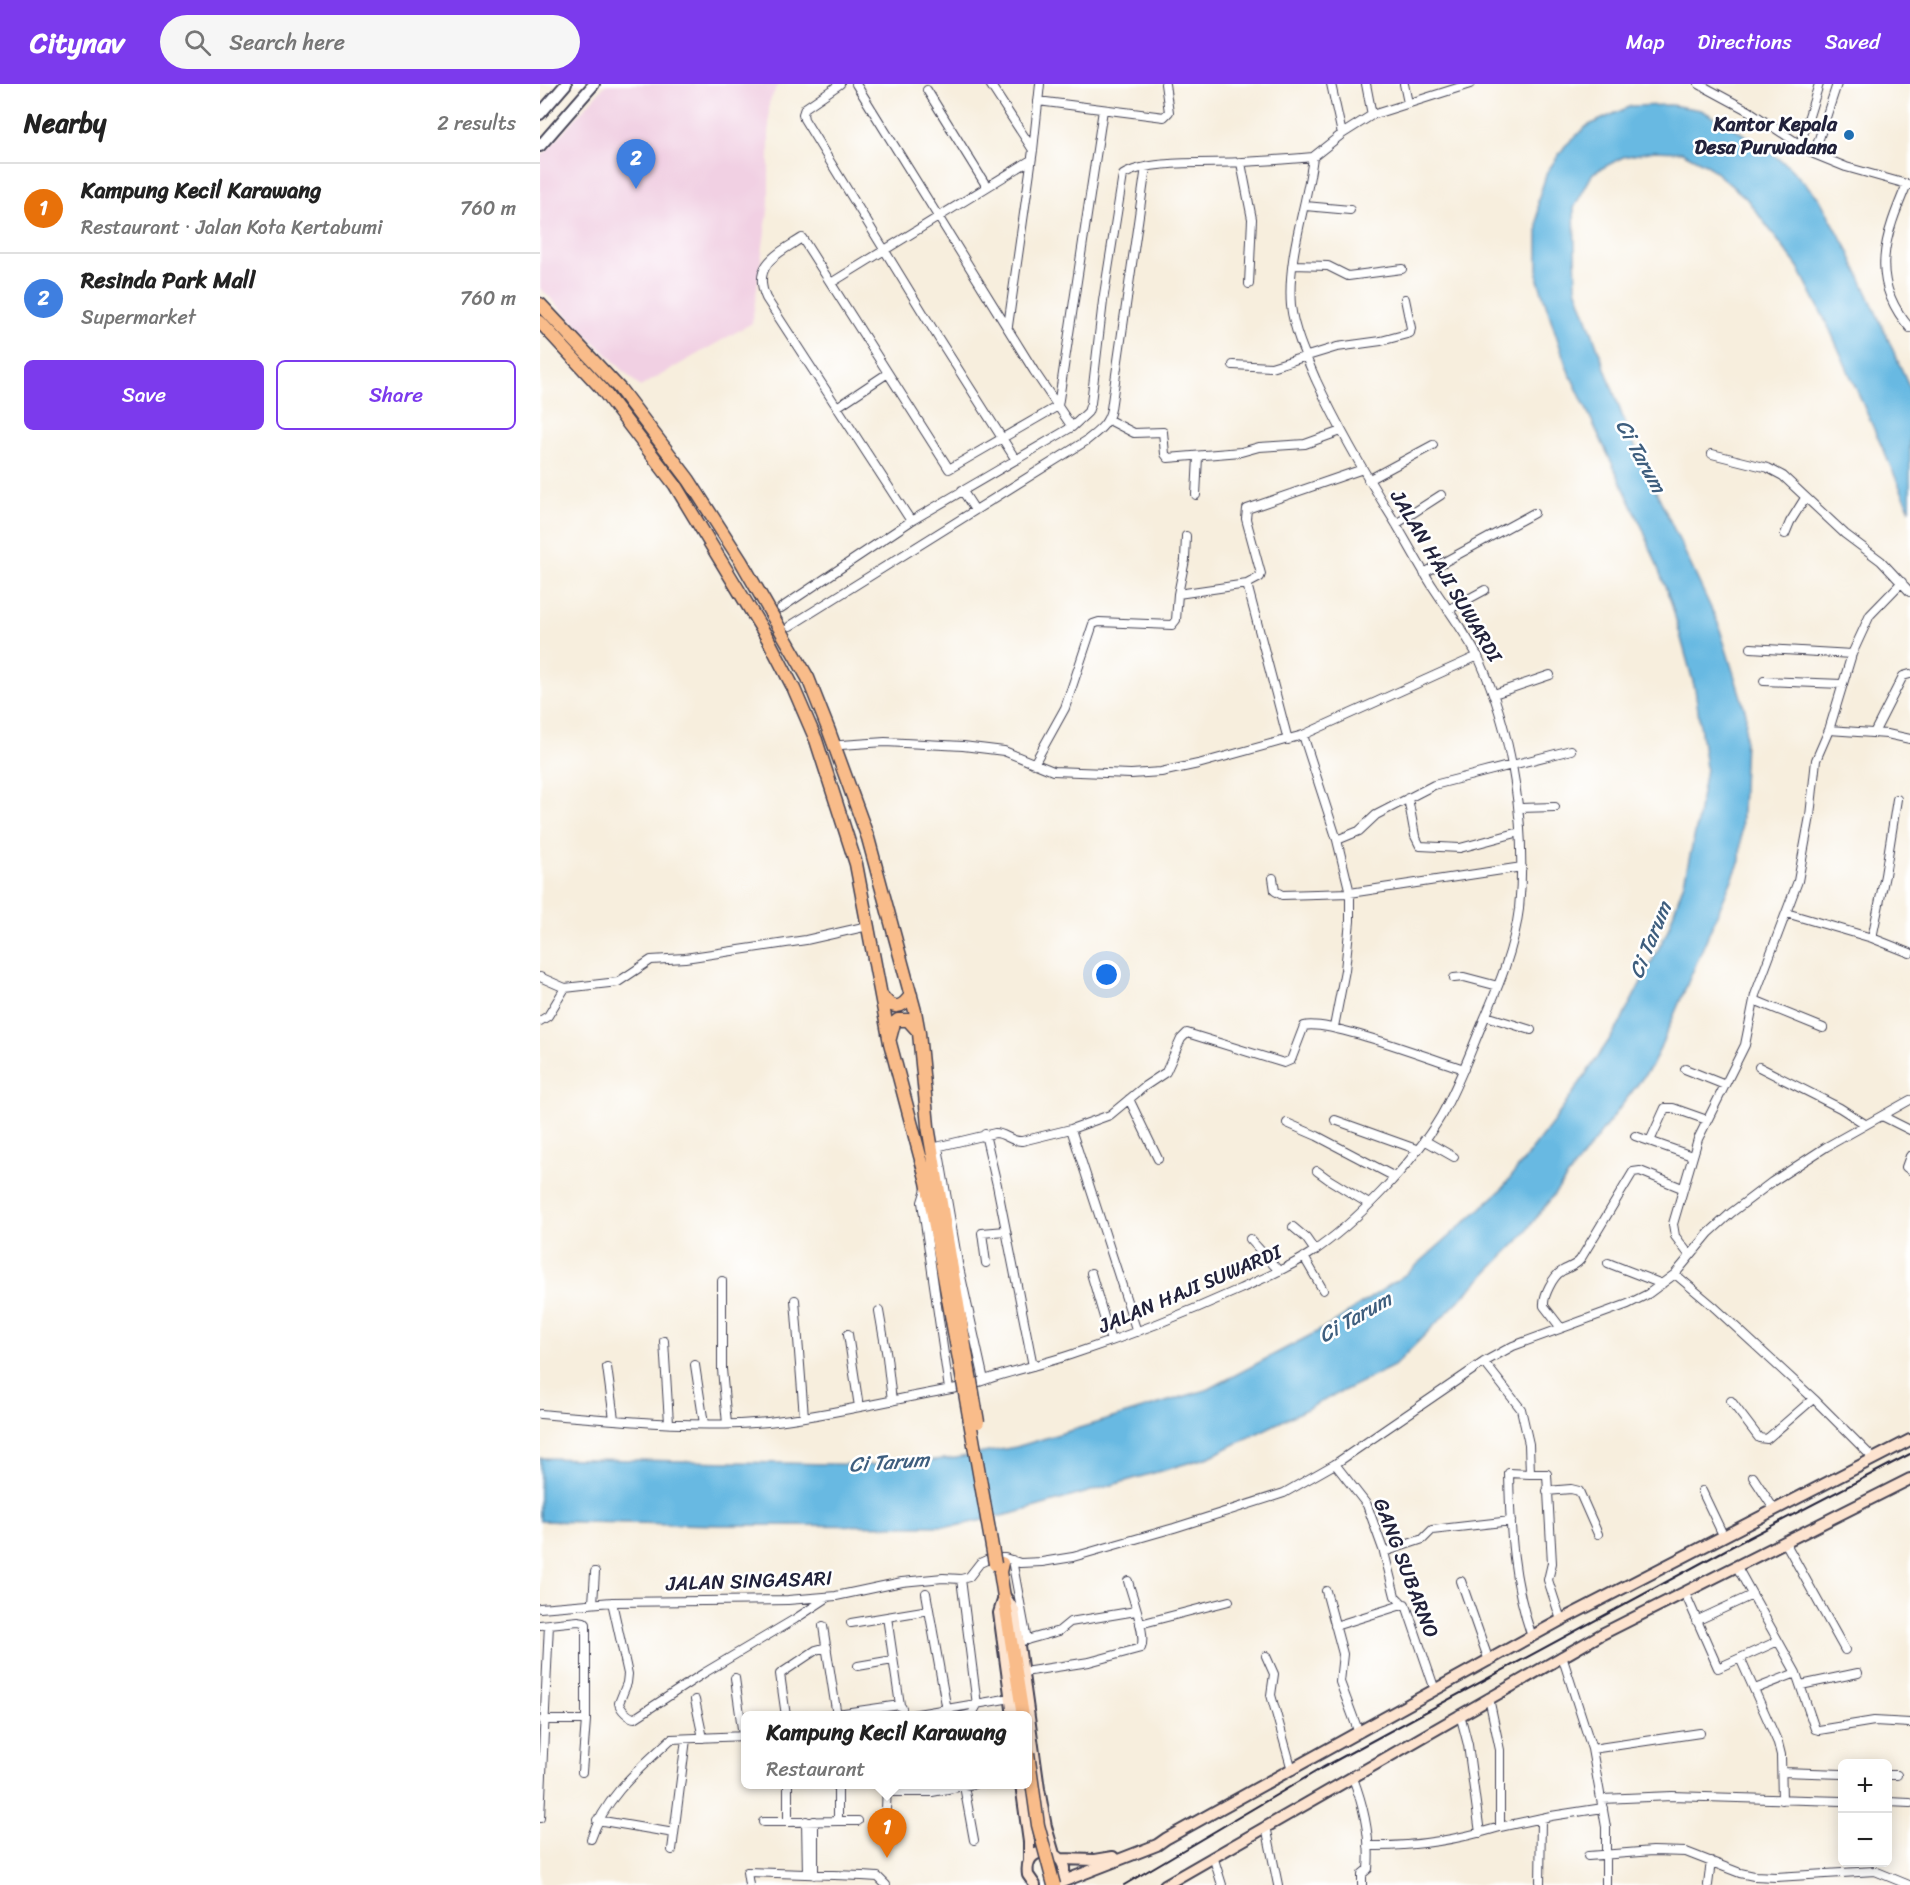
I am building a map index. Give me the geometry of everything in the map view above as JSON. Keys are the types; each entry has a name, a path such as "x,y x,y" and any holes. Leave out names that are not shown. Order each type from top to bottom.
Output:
{"main road":[{"path":"540,304 620,389 689,480 747,570 798,659 830,731 868,838 911,995 919,1033 926,1112 935,1147 964,1364"},
{"path":"540,322 592,377 654,455 696,517 794,689 823,760 853,853 890,1043 927,1182 1002,1565 1004,1595 1019,1640 1029,1711"},
{"path":"880,994 887,1004 898,1007 904,1005 911,995"},
{"path":"890,1043 894,1023 898,1020 908,1020 919,1033"},
{"path":"1056,1884 1155,1840 1167,1838 1561,1620 1910,1440"},
{"path":"1166,1885 1562,1656 1909,1481"},
{"path":"1004,1595 999,1613 1012,1711"},
{"path":"1019,1640 1023,1711"},
{"path":"1032,1733 1043,1808 1057,1856 1064,1871 1056,1884"},
{"path":"1032,1782 1038,1825 1056,1884"},
{"path":"1022,1789 1029,1842 1029,1879 1035,1885"},
{"path":"1025,1813 1037,1814 1043,1808"},
{"path":"1020,1885 1037,1853 1046,1852 1057,1856 1095,1860 1121,1857"}],"street":[{"path":"540,114 566,84"},
{"path":"540,146 594,84"},
{"path":"840,84 805,108 804,119 1016,460"},
{"path":"856,84 938,218 1072,427"},
{"path":"990,84 1033,150"},
{"path":"1008,326 1040,84"},
{"path":"1038,101 1164,117 1169,112 1166,84"},
{"path":"1331,84 1342,134"},
{"path":"1366,84 1372,115"},
{"path":"1404,84 1408,103"},
{"path":"780,608 911,521 1072,427 1088,412 1120,183 1123,176 1130,170 1180,164 1241,163 1313,157 1342,134 1372,115 1470,84"},
{"path":"1699,84 1749,111 1814,154 1846,167 1909,185 1890,223 1884,267 1893,301 1910,328"},
{"path":"1800,145 1819,84"},
{"path":"1814,154 1837,84"},
{"path":"927,90 987,187"},
{"path":"1058,406 1103,110"},
{"name":"JALAN HAJI SUWARDI","path":"935,1147 981,1381 1137,1332 1279,1271 1315,1251 1369,1204 1395,1177 1424,1140 1440,1116 1464,1069 1504,972 1519,908 1522,867 1520,808 1494,694 1478,656 1424,573 1341,431 1305,356 1291,308 1293,265 1313,157"},
{"path":"831,283 1031,160"},
{"path":"1241,163 1252,219 1249,284"},
{"path":"790,626 1086,441 1105,426 1109,420 1146,167"},
{"path":"1305,206 1350,210"},
{"path":"911,521 766,297 762,276 767,262 802,238 949,469 1058,406"},
{"path":"1293,265 1328,266 1348,276 1402,269"},
{"path":"1233,365 1271,367 1336,347 1410,333 1405,298"},
{"path":"837,407 888,372"},
{"path":"1109,420 1134,433 1163,432 1165,434 1165,454 1168,458 1198,457 1241,452 1259,447 1305,444 1341,431"},
{"path":"1368,480 1433,445"},
{"path":"1712,454 1775,471 1845,534 1881,561 1910,592"},
{"path":"1197,495 1198,457"},
{"path":"1178,594 1247,584 1260,578 1261,574 1246,519 1247,509 1363,469"},
{"path":"962,490 975,510"},
{"path":"1396,524 1441,495"},
{"path":"1785,534 1805,498"},
{"path":"1424,573 1534,513"},
{"path":"1034,764 1065,708 1094,624 1099,622 1172,625 1176,620 1178,594 1185,560 1186,536"},
{"path":"1690,1256 1675,1236 1673,1229 1682,1188 1707,1120 1745,1045 1754,1000 1802,867 1816,760 1829,730 1852,654 1870,615 1902,582"},
{"path":"1247,584 1288,740"},
{"path":"1448,610 1485,590"},
{"path":"1751,648 1852,654"},
{"path":"841,745 885,742 979,748 1004,751 1053,771 1148,774 1198,764 1303,735 1478,656"},
{"path":"1874,733 1903,676 1910,674"},
{"path":"1494,694 1550,675"},
{"path":"1764,681 1842,684"},
{"path":"1829,730 1874,733 1910,740"},
{"path":"1303,735 1350,893 1350,921 1345,970 1334,1027"},
{"path":"1336,840 1359,831 1376,815 1434,784 1571,750"},
{"path":"1408,798 1415,836 1420,846 1460,848 1520,832"},
{"path":"1872,938 1897,799"},
{"path":"1520,808 1555,807"},
{"path":"1273,879 1275,891 1282,895 1350,893 1522,867"},
{"path":"1786,913 1872,938 1910,953"},
{"path":"540,977 565,988 622,981 651,960 685,958 806,939 868,926"},
{"path":"1454,978 1464,977 1498,986"},
{"path":"540,1021 548,1016 565,988"},
{"path":"1754,1000 1823,1028"},
{"path":"1486,1016 1531,1030"},
{"path":"935,1147 998,1132 1018,1142 1105,1118 1166,1072 1181,1039 1187,1033 1288,1062 1293,1056 1304,1026 1308,1024 1334,1027 1464,1069"},
{"path":"1759,1067 1840,1108 1865,1124"},
{"path":"1685,1069 1725,1085"},
{"path":"1129,1099 1158,1159"},
{"path":"1002,1565 1056,1560 1105,1548 1284,1493 1335,1464 1484,1362 1513,1346 1628,1304 1662,1284 1675,1274 1731,1213 1772,1182 1826,1147 1910,1100"},
{"path":"1650,1141 1665,1108 1670,1107 1707,1120"},
{"path":"1882,1116 1910,1130"},
{"path":"1335,1120 1416,1149"},
{"path":"1287,1123 1395,1177"},
{"path":"1071,1129 1137,1332"},
{"path":"985,1134 1033,1366"},
{"path":"1635,1136 1692,1156"},
{"path":"1424,1140 1454,1157"},
{"path":"1910,1156 1906,1167 1910,1170"},
{"path":"1317,1171 1369,1204"},
{"path":"1561,1328 1544,1306 1545,1297 1559,1273 1580,1260 1633,1172 1640,1171 1682,1188"},
{"path":"540,1414 669,1423 727,1424 804,1417 953,1388 922,1202 927,1182"},
{"path":"1293,1227 1306,1238 1315,1251"},
{"path":"986,1263 982,1233 1006,1231"},
{"path":"1250,1239 1279,1271"},
{"path":"1304,1257 1323,1290"},
{"path":"1608,1263 1662,1284"},
{"path":"1091,1273 1111,1341"},
{"path":"1675,1274 1713,1306 1873,1458"},
{"path":"722,1281 722,1369 727,1424"},
{"path":"795,1300 804,1417"},
{"path":"879,1311 891,1401"},
{"path":"848,1334 859,1407"},
{"path":"664,1341 669,1423"},
{"path":"1484,1362 1521,1409 1528,1444 1530,1473"},
{"path":"695,1365 704,1424"},
{"path":"607,1367 614,1419"},
{"path":"1731,1401 1759,1438 1767,1438 1813,1399"},
{"name":"GANG SUBARNO","path":"1335,1464 1367,1505 1384,1552 1395,1596 1405,1604 1435,1690"},
{"path":"1532,1637 1521,1605 1516,1580 1509,1473 1547,1474 1552,1563 1548,1580 1561,1620"},
{"path":"1753,1477 1774,1509"},
{"path":"1547,1491 1575,1489 1579,1491 1598,1534"},
{"path":"1702,1491 1723,1535"},
{"path":"1384,1552 1423,1539 1432,1530 1511,1521"},
{"path":"1785,1542 1845,1650"},
{"path":"974,1711 977,1705 961,1580 969,1576 985,1560 998,1557 1002,1565 1019,1640 1059,1631 1070,1622 1136,1611"},
{"path":"1737,1567 1796,1673 1815,1729 1874,1721 1910,1723"},
{"path":"593,1603 595,1572"},
{"name":"JALAN SINGASARI","path":"540,1608 612,1602 828,1597 902,1582 949,1578 961,1580"},
{"path":"1023,1672 1089,1662 1141,1648 1143,1641 1140,1624 1128,1581"},
{"path":"1461,1581 1489,1661"},
{"path":"1326,1591 1343,1654 1340,1682 1359,1733"},
{"path":"926,1593 947,1711"},
{"path":"1685,1593 1718,1668 1778,1641"},
{"path":"1696,1621 1752,1594"},
{"path":"612,1602 628,1674 619,1706 631,1718 636,1718 670,1694 828,1597"},
{"path":"1140,1624 1229,1600"},
{"path":"1335,1626 1405,1604"},
{"path":"851,1623 929,1610"},
{"path":"887,1617 903,1711"},
{"path":"540,1624 578,1621 586,1624 586,1720 582,1772"},
{"path":"540,1818 549,1624"},
{"path":"823,1626 836,1711"},
{"path":"785,1711 780,1674 816,1650 827,1647"},
{"path":"1266,1656 1274,1674 1271,1695 1292,1770"},
{"path":"1562,1656 1592,1749 1604,1808 1606,1885"},
{"path":"1740,1658 1778,1743 1781,1755 1782,1800"},
{"path":"858,1666 893,1660"},
{"path":"1755,1689 1796,1673"},
{"path":"1800,1685 1858,1673"},
{"path":"735,1678 741,1717"},
{"path":"951,1711 1011,1698"},
{"path":"1489,1698 1500,1750 1500,1827"},
{"path":"695,1700 704,1738"},
{"path":"862,1711 900,1705"},
{"path":"1460,1714 1468,1745 1480,1833"},
{"path":"543,1720 586,1720"},
{"path":"1592,1749 1700,1733"},
{"path":"591,1839 597,1820 627,1779 670,1739 741,1736"},
{"path":"672,1850 686,1739"},
{"path":"1782,1772 1838,1774"},
{"path":"1892,1775 1897,1775"},
{"path":"1353,1778 1362,1801 1368,1846 1368,1870 1362,1874 1362,1885"},
{"path":"788,1789 788,1822"},
{"path":"838,1789 838,1821"},
{"path":"886,1810 887,1789"},
{"path":"898,1789 932,1792 948,1789"},
{"path":"965,1789 974,1840"},
{"path":"1602,1799 1672,1796 1838,1801"},
{"path":"1892,1802 1910,1803"},
{"path":"1368,1846 1421,1845 1541,1818 1604,1808"},
{"path":"1539,1885 1541,1818"},
{"path":"597,1820 674,1833"},
{"path":"810,1821 810,1874"},
{"path":"763,1822 858,1821"},
{"path":"1266,1826 1278,1885"},
{"path":"1588,1857 1678,1851 1754,1876 1819,1875 1875,1867 1910,1885"},
{"path":"1213,1856 1222,1885"},
{"path":"1708,1885 1711,1861"},
{"path":"749,1885 747,1872 878,1877 886,1885"},
{"path":"1818,1885 1819,1875"}],"shaded area":[{"path":"606,84 778,84 769,103 769,204 752,323 640,387 540,288 540,158"}],"water":[{"name":"Ci Tarum","path":"1671,105 1701,110 1729,125 1788,166 1819,198 1847,248 1910,388 1910,510 1830,330 1798,267 1746,198 1707,165 1682,152 1654,151 1623,157 1593,173 1574,208 1576,288 1627,429 1718,623 1746,713 1740,861 1653,1064 1521,1238 1394,1366 1209,1457 1015,1513 955,1526 720,1525 540,1521 540,1458 876,1465 956,1458 1016,1447 1209,1389 1328,1326 1409,1272 1501,1190 1554,1121 1618,1027 1667,932 1684,882 1706,768 1695,689 1671,602 1643,529 1567,368 1538,280 1538,200 1547,172 1565,146 1587,126 1631,106"}],"railway":[{"path":"1124,1885 1322,1768 1729,1548 1910,1454"}],"place":[{"name":"Kantor Kepala Desa Purwadana","path":"1849,135"},
{"name":"Resinda Park Mall","path":"636,189"},
{"name":"Kampung Kecil Karawang","path":"887,1858"}]}
